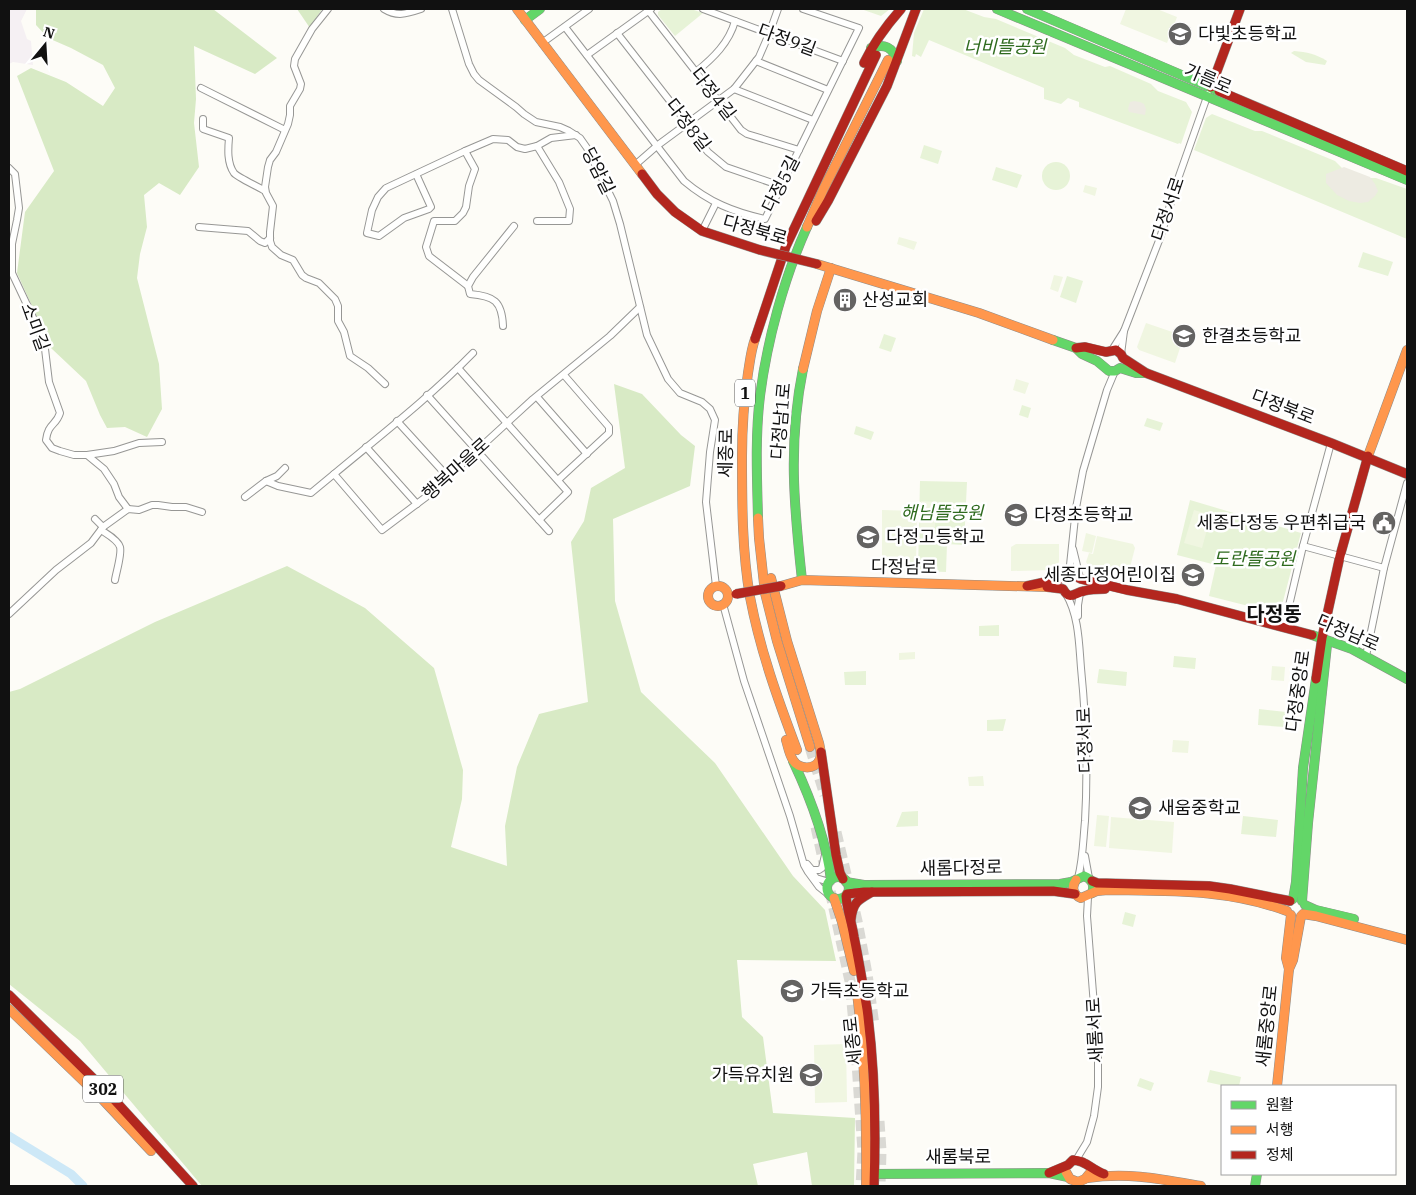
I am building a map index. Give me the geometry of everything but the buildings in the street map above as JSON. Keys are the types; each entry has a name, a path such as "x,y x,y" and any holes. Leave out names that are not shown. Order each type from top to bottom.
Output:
{"main road":[{"name":"다정북로","path":"517,9 663,200 675,212 702,231 760,250 832,268 979,313 1076,348"},
{"path":"525,20 540,9"},
{"name":"세종로","path":"797,750 779,703 761,646 750,596 744,539 742,484 742,438 745,394 752,348 774,267 788,231 803,194 874,52 900,9"},
{"name":"가름로","path":"997,9 1407,180"},
{"name":"가름로","path":"1027,9 1407,170"},
{"path":"1211,87 1240,9"},
{"name":"세종로","path":"810,748 777,641 765,593 758,510 757,438 760,396 768,351 795,254 828,202 887,86 892,61 916,10"},
{"path":"874,52 876,46 884,45 890,48 896,56 892,61"},
{"name":"다정남1로","path":"802,580 794,508 793,444 801,378 810,334 832,268"},
{"path":"1076,348 1116,350 1146,373"},
{"path":"1076,348 1082,354 1111,368 1146,373"},
{"name":"다정중앙로","path":"1299,906 1303,768 1325,639 1343,556 1370,459 1407,350"},
{"path":"1109,351 1102,358 1111,368"},
{"path":"1111,368 1122,366 1122,356"},
{"name":"다정중앙로","path":"1370,459 1407,362"},
{"name":"다정북로","path":"1146,373 1407,474"},
{"path":"742,484 739,543 754,636 793,761 811,799 826,846 830,881 827,888 831,896 838,899 846,895 849,887 840,873 821,752 781,625 758,510"},
{"path":"1027,586 1065,578 1073,574 1081,578 1127,590"},
{"path":"1064,592 1062,582 1065,578"},
{"path":"1081,578 1083,587 1081,592"},
{"name":"다정남로","path":"732,594 781,586 802,580 1027,586"},
{"path":"716,586 724,588 732,594 722,604 713,604 709,600 708,594 709,590 716,586"},
{"path":"1027,586 1053,587 1071,596 1094,589 1127,590"},
{"name":"다정남로","path":"1127,590 1177,599 1325,639 1366,656 1407,679"},
{"path":"793,761 801,768 816,766 820,761 821,752"},
{"path":"1091,880 1094,888 1084,895 1073,885 1077,879 1084,876 1097,883 1211,886 1249,892 1407,934"},
{"path":"830,881 836,878 844,880"},
{"name":"새롬다정로","path":"844,880 864,885 1060,884 1077,879"},
{"name":"새롬다정로","path":"846,895 872,892 1053,891 1084,895 1108,890 1212,893 1274,905 1294,917 1299,906"},
{"path":"851,920 856,900 872,892"},
{"name":"세종로","path":"846,895 846,905 851,920 870,1032 874,1116 870,1174 866,1186"},
{"name":"세종로","path":"831,896 842,922 854,971 861,1022 870,1174 874,1186"},
{"path":"1299,906 1316,916 1407,940"},
{"name":"새롬중앙로","path":"1277,1085 1289,969 1293,960 1299,906 1286,908 1289,913 1286,958 1289,969"},
{"name":"302","path":"9,996 109,1094 193,1186"},
{"name":"302","path":"9,1009 104,1101 183,1186"},
{"path":"1079,1163 1107,1175"},
{"path":"1079,1163 1089,1172 1076,1182 1066,1171 1079,1163"},
{"name":"새롬북로","path":"870,1174 1049,1173 1079,1163"},
{"name":"새롬북로","path":"1049,1173 1076,1182 1107,1175 1141,1176 1201,1186"}],"street":[{"path":"328,9 312,30 295,59 294,66 301,84 300,89 290,106 290,115 285,130 276,152 270,160 265,178 266,191 273,206 270,238 272,247 276,251 293,260 306,278 319,284 335,299 338,306 338,321 344,332 350,356 368,368 385,384"},
{"path":"384,9 391,13 404,14 420,9"},
{"name":"당암길","path":"452,9 469,64 478,80 536,122 560,127 576,135 587,148 613,201 647,335 668,379 680,393 702,402 710,409 715,420 706,502 716,586"},
{"path":"542,43 589,9"},
{"path":"587,55 649,9"},
{"name":"다정4길","path":"649,9 741,130 747,134 798,150"},
{"name":"다정9길","path":"703,9 843,61"},
{"path":"635,165 658,145 734,88 756,61 778,9"},
{"name":"다정5길","path":"565,27 684,181 716,204 765,219 859,28 803,9"},
{"path":"696,72 725,44 736,22"},
{"name":"다정8길","path":"617,33 699,141 720,164 733,171 781,186"},
{"path":"756,61 828,90"},
{"name":"다정서로","path":"1124,331 1160,238 1178,179 1211,87"},
{"path":"201,88 285,130"},
{"path":"734,88 813,120"},
{"path":"203,119 203,129 229,138 229,162 234,174 266,191"},
{"path":"431,207 404,218 379,236 366,234 372,210 378,197 386,188 493,139 508,140 517,147 525,149 537,146 551,138 576,135"},
{"path":"537,146 559,182 570,209 569,221 537,221"},
{"path":"434,220 455,221 466,208 468,186 475,169 465,151"},
{"name":"소미길","path":"9,168 15,174 19,208 12,244 12,273 34,319 45,349 49,382 60,413 59,417 50,427 46,440 52,448 74,455 114,451 139,443 162,442"},
{"path":"416,174 431,207 434,220 426,247 429,256 468,286 470,294 491,298 499,304 502,314 502,326"},
{"path":"702,231 716,204"},
{"path":"468,286 473,277 514,226"},
{"path":"199,227 248,231 260,242 265,243 270,238"},
{"name":"행복마을로","path":"334,474 382,530 448,477 536,397 610,336 640,307"},
{"path":"1109,351 1124,331"},
{"path":"1122,356 1124,331"},
{"path":"266,481 278,486 311,493 397,421 473,353"},
{"path":"458,368 568,492 539,520"},
{"path":"1065,578 1070,565 1080,484 1107,390 1111,368"},
{"path":"558,480 610,433 609,427 564,375"},
{"path":"427,395 549,531"},
{"path":"536,397 587,454"},
{"path":"397,421 448,477"},
{"path":"1284,627 1303,546 1331,443"},
{"path":"366,447 416,504"},
{"path":"87,455 104,468 114,484 118,497 128,510"},
{"path":"245,497 266,481 277,476 285,468"},
{"path":"1366,656 1384,568 1407,483"},
{"path":"9,614 56,570 91,543 102,529 128,510 139,510 152,505 158,505 186,507 202,512"},
{"path":"95,519 120,547 115,580"},
{"path":"1072,545 1081,578"},
{"path":"1303,546 1384,568"},
{"path":"1064,592 1072,605 1078,635"},
{"path":"1078,635 1078,604 1081,592"},
{"path":"722,604 744,681 808,872 819,887 831,896"},
{"name":"다정서로","path":"1078,635 1086,742 1084,845"},
{"path":"1077,879 1084,845"},
{"path":"1084,845 1091,880"},
{"path":"804,860 812,870 819,870 822,868 826,846"},
{"path":"804,860 816,878 830,881"},
{"name":"새롬서로","path":"1079,1163 1094,1116 1098,1087 1092,975 1084,895"}],"shaded area":[{"path":"9,9 27,9 21,21 27,39 31,41 33,65 13,62 9,64"},
{"path":"1134,101 1144,104 1146,109 1145,115 1129,112 1130,102"},
{"path":"1344,167 1370,177 1378,191 1375,196 1368,202 1360,203 1349,201 1337,195 1326,183 1326,174"}],"green space":[{"path":"36,9 213,9 277,58 255,74 194,46 196,99 194,123 199,167 180,195 159,183 144,195 147,227 140,254 137,278 159,364 162,409 147,437 125,427 107,428 86,381 51,348 17,273 25,212 54,171 17,76 31,68 66,82 103,106 115,88 103,65 48,38 36,25"},
{"path":"297,9 322,9 310,28"},
{"path":"662,9 691,9 703,13 675,36 658,15 658,12"},
{"path":"861,9 890,9 881,16"},
{"name":"너비뜰공원","path":"924,9 963,9 984,17 996,19 1065,48 1074,55 1105,67 1110,66 1151,84 1158,91 1186,102 1192,112 1181,144 1079,107 1079,102 1068,98 1061,104 1044,99 1044,88 929,40 921,57 916,54 915,57 912,56 914,33"},
{"path":"1126,9 1157,9 1177,17 1167,43 1120,24"},
{"path":"1294,51 1311,54 1327,61 1325,65 1306,62 1291,53"},
{"path":"1212,114 1255,131 1262,131 1335,161 1343,169 1407,189 1407,239 1194,150 1206,118"},
{"path":"924,145 942,151 938,164 920,158"},
{"path":"1056,162 1066,166 1070,176 1066,186 1056,190 1046,186 1042,176 1046,166"},
{"path":"996,167 1022,175 1017,188 992,180"},
{"path":"1085,185 1097,188 1095,196 1083,192"},
{"path":"899,237 917,242 914,250 897,244"},
{"path":"1363,252 1393,262 1388,276 1358,267"},
{"path":"1054,275 1063,277 1058,292 1050,289"},
{"path":"1067,276 1083,281 1076,303 1060,297"},
{"path":"1146,323 1184,336 1175,363 1139,350 1137,347"},
{"path":"884,334 896,338 891,352 879,348"},
{"path":"1016,379 1029,383 1025,394 1013,390"},
{"path":"614,384 642,394 681,435 695,446 690,486 613,519 615,601 641,692 715,763 793,876 825,910 836,961 737,960 742,1017 763,1037 773,1113 855,1118 854,1186 812,1186 807,1152 753,1164 758,1186 202,1186 80,1041 9,984 9,692 20,689 155,622 287,566 365,608 434,668 463,770 462,799 451,847 507,866 505,826 517,767 539,714 588,702 571,542 584,521 591,488 625,468"},
{"path":"1022,405 1031,408 1028,418 1019,415"},
{"path":"1147,418 1163,423 1160,431 1144,426"},
{"path":"856,426 874,432 871,440 854,434"},
{"name":"해님뜰공원","path":"920,481 967,482 964,545 947,544 946,572 918,571"},
{"name":"도란뜰공원","path":"1190,500 1301,533 1281,609 1276,613 1209,596 1216,565 1177,555"},
{"path":"921,501 936,502 935,527 920,527"},
{"path":"882,510 917,511 916,566 882,566"},
{"path":"1194,510 1211,515 1202,548 1184,543"},
{"path":"1086,533 1096,536 1092,553 1082,551"},
{"path":"1097,536 1133,544 1135,548 1128,575 1089,567 1086,562 1089,553 1093,554"},
{"path":"1016,544 1059,544 1059,562 1053,570 1011,571 1011,547"},
{"path":"999,625 999,636 979,636 979,626"},
{"path":"915,652 915,659 899,660 899,653"},
{"path":"1174,656 1196,658 1195,669 1173,667"},
{"path":"1272,666 1285,667 1284,681 1271,680"},
{"path":"1099,669 1127,672 1126,686 1097,683"},
{"path":"866,671 866,685 845,685 844,672"},
{"path":"1259,709 1286,712 1284,727 1258,725"},
{"path":"1006,719 1003,731 987,731 987,720"},
{"path":"1173,740 1189,741 1188,753 1172,752"},
{"path":"983,776 984,786 969,786 968,777"},
{"path":"918,811 918,826 896,827 902,812"},
{"path":"1097,815 1109,816 1106,847 1094,846"},
{"path":"1243,816 1278,820 1276,837 1241,834"},
{"path":"1111,817 1174,822 1172,853 1109,848"},
{"path":"1125,912 1136,915 1133,927 1122,924"},
{"path":"846,1044 847,1102 815,1103 814,1045"},
{"path":"1210,1070 1241,1077 1239,1085 1221,1085 1207,1082"},
{"path":"1140,1078 1154,1083 1151,1091 1137,1086"}],"waterway":[{"path":"9,1136 71,1174 83,1186"}],"tunnel":[{"path":"810,747 825,795"},
{"path":"816,827 850,981 863,1151 861,1186"},
{"path":"836,832 857,921 874,1025"},
{"path":"879,1121 881,1151 880,1186"}],"traffic: fast":[{"path":"525,20 540,9"},
{"path":"997,9 1407,180"},
{"path":"1027,9 1219,91"},
{"path":"871,48 887,47 893,52 897,61"},
{"path":"758,518 757,427 763,375 784,288 807,227"},
{"path":"1053,340 1076,348 1109,371 1115,371 1120,368 1136,373 1146,373"},
{"path":"802,580 795,500 794,449 798,396 803,369"},
{"path":"1312,635 1352,649 1407,679"},
{"path":"1302,901 1308,823 1327,645"},
{"path":"1293,899 1296,882 1303,768 1316,679"},
{"path":"793,761 817,819 829,864 831,880"},
{"path":"846,882 864,885 1060,884 1071,882 1084,876 1092,883 1092,893"},
{"path":"838,877 846,880 849,888 846,896 838,899 830,896 827,888 830,880 838,877"},
{"path":"1305,905 1316,910 1354,919"},
{"path":"869,1174 1049,1173 1068,1177"},
{"path":"1255,1186 1257,1175"}],"traffic: slow":[{"path":"517,9 642,174"},
{"path":"807,227 823,190 888,60"},
{"path":"817,264 979,313 1053,340"},
{"path":"803,369 817,311 831,268"},
{"path":"755,339 744,404 742,435 742,509 745,562 750,597 764,656 797,750"},
{"path":"1368,456 1407,350"},
{"path":"758,518 765,593 777,641 810,747"},
{"path":"771,578 787,641 819,743 821,755 818,763 811,767 802,767 795,763 790,755 786,740"},
{"path":"781,586 802,580 1047,587"},
{"path":"718,586 725,589 728,596 725,603 718,606 711,603 708,596 711,589 718,586"},
{"path":"1076,880 1074,890 1076,895 1081,898 1097,891 1108,890 1199,893 1243,899 1287,911"},
{"path":"834,898 854,971"},
{"path":"1303,914 1407,940"},
{"path":"1277,1085 1289,969 1286,958 1291,915"},
{"path":"1289,969 1293,960 1301,916"},
{"path":"857,993 865,1089 866,1186"},
{"path":"9,1009 104,1101 151,1151"},
{"path":"1066,1172 1070,1179 1078,1182 1085,1179 1089,1174"},
{"path":"1087,1178 1131,1176 1201,1186"}],"traffic: jam":[{"path":"864,63 881,34 901,9"},
{"path":"816,221 887,86 916,9"},
{"path":"1211,87 1240,9"},
{"path":"755,339 786,246 876,55"},
{"path":"1219,91 1407,171"},
{"path":"642,174 657,194 675,212 702,231 760,250"},
{"path":"760,250 817,264"},
{"path":"1076,348 1085,347 1106,352 1116,350 1123,358 1146,373 1407,474"},
{"path":"1316,679 1322,638 1340,556 1368,456"},
{"path":"1027,586 1073,575 1081,579 1127,590 1177,599 1312,635"},
{"path":"736,594 781,586"},
{"path":"1047,587 1063,589 1068,595 1089,590 1105,589"},
{"path":"821,752 836,855 843,879"},
{"path":"1092,881 1097,883 1209,886 1290,901"},
{"path":"847,894 864,892 1053,891 1075,894"},
{"path":"851,919 857,902 872,892"},
{"path":"846,896 870,1031 874,1098 874,1186"},
{"path":"9,995 109,1094 193,1186"},
{"path":"1049,1173 1068,1165 1073,1160 1077,1160 1104,1174"}],"place":[{"name":"다빛초등학교","path":"1180,34"},
{"name":"산성교회","path":"845,300"},
{"name":"한결초등학교","path":"1184,336"},
{"name":"다정초등학교","path":"1016,515"},
{"name":"세종다정동 우편취급국","path":"1384,523"},
{"name":"다정고등학교","path":"868,537"},
{"name":"세종다정어린이집","path":"1193,575"},
{"name":"새움중학교","path":"1140,808"},
{"name":"가득초등학교","path":"792,991"},
{"name":"가득유치원","path":"811,1075"}],"district":[{"name":"다정동","path":"1274,614"}]}
